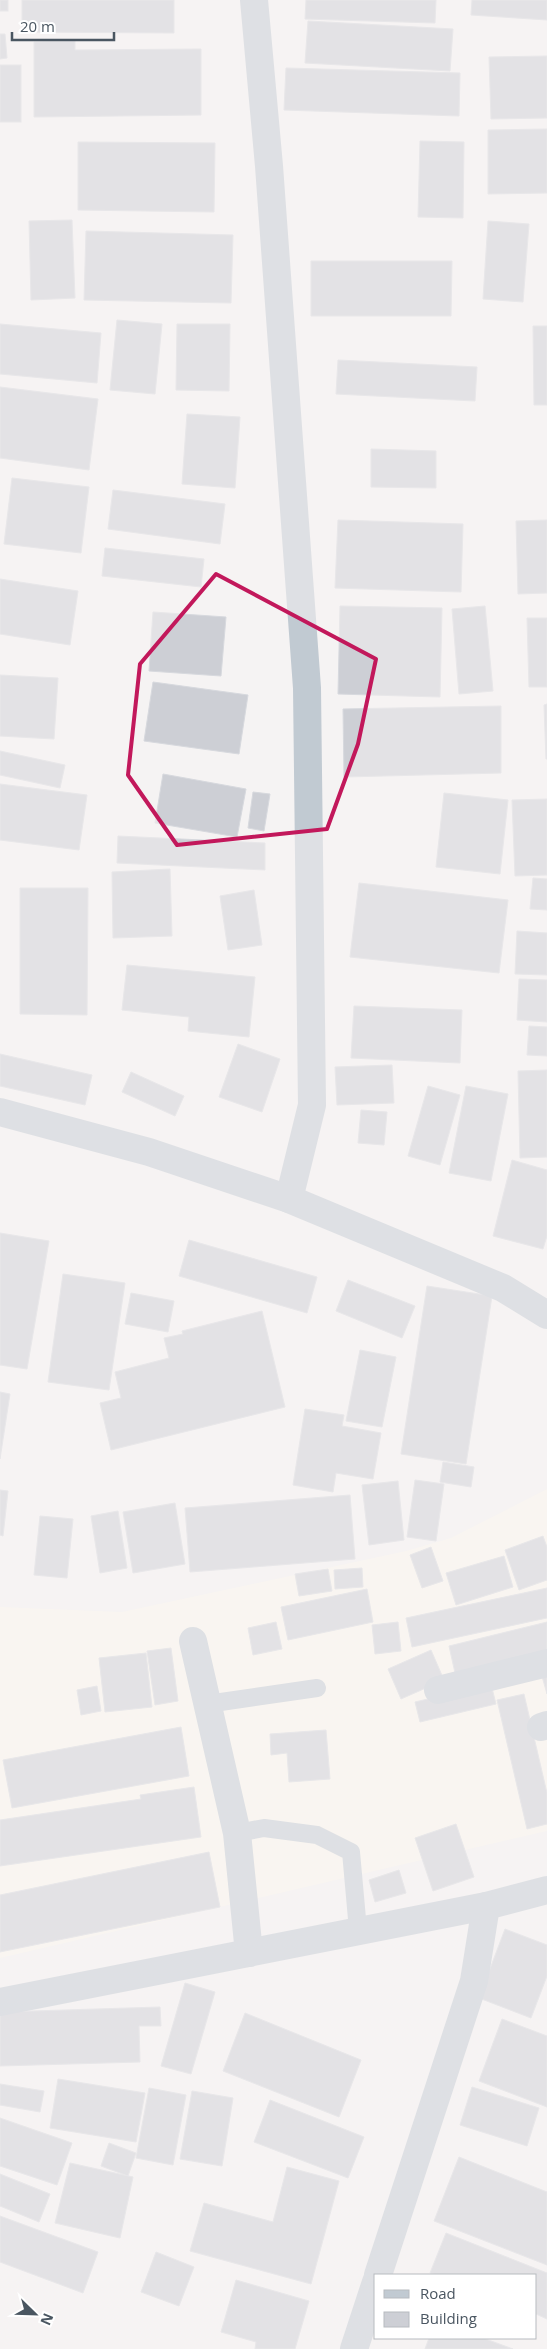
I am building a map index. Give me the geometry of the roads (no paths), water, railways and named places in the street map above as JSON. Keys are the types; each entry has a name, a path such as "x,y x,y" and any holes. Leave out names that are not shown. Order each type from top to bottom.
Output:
{"street":[{"path":"254,0 270,185 307,688 312,1106 289,1199"},
{"path":"0,1112 149,1152 289,1199 503,1288 547,1315"},
{"path":"193,1641 237,1833 249,1953"},
{"path":"438,1690 547,1663"},
{"path":"0,2002 486,1906 547,1890"},
{"path":"378,2274 474,1981 486,1906"},
{"path":"354,2349 374,2288"}],"lane":[{"path":"207,1704 317,1688"},
{"path":"237,1833 264,1828 317,1835 351,1852 358,1930"}]}
